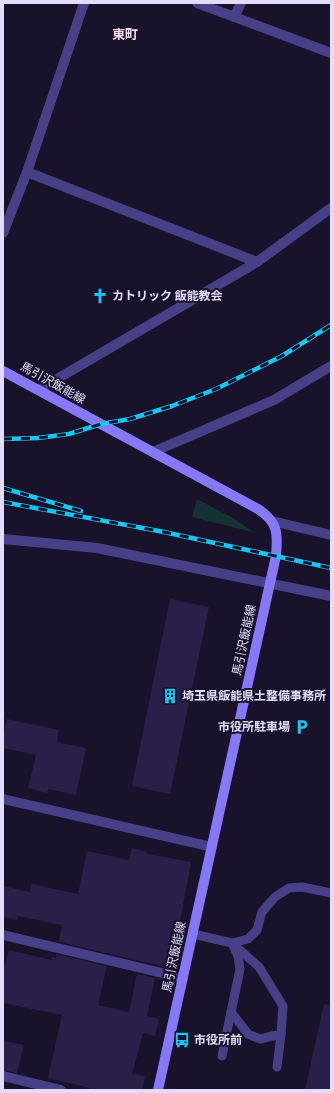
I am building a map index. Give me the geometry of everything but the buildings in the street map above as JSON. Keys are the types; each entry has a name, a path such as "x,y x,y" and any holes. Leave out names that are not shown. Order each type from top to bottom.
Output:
{"main road":[{"name":"馬引沢飯能線","path":"3,371 258,509 272,521 278,539 276,556 158,1090"}],"street":[{"path":"3,233 27,172 84,3"},
{"path":"197,3 331,54"},
{"path":"234,17 241,3"},
{"path":"27,172 257,262"},
{"path":"38,390 257,262 331,208"},
{"path":"153,452 274,400 331,366"},
{"path":"272,521 331,535"},
{"path":"3,539 97,548 331,596"},
{"path":"3,799 212,847"},
{"path":"3,935 183,978"},
{"path":"3,1076 61,1090"}],"lane":[{"path":"193,934 232,943 248,939 258,930 262,912 275,897 289,888 302,887 331,893"},
{"path":"222,1056 240,969 238,956 232,943"},
{"path":"232,943 259,967 283,1006 277,1067"},
{"path":"231,1012 248,1034 260,1039 281,1034"}],"green space":[{"path":"197,499 233,518 253,532 192,517"}],"railway":[{"path":"3,439 38,438 69,434 101,424 130,419 172,406 216,389 282,356 331,325"},
{"path":"3,488 81,511"},
{"path":"3,502 164,532 331,568"}],"place":[{"name":"カトリック 飯能教会","path":"100,296"},
{"name":"埼玉県飯能県土整備事務所","path":"170,696"},
{"name":"市役所駐車場","path":"302,727"},
{"name":"市役所前","path":"182,1040"}],"district":[{"name":"東町","path":"125,34"}]}
